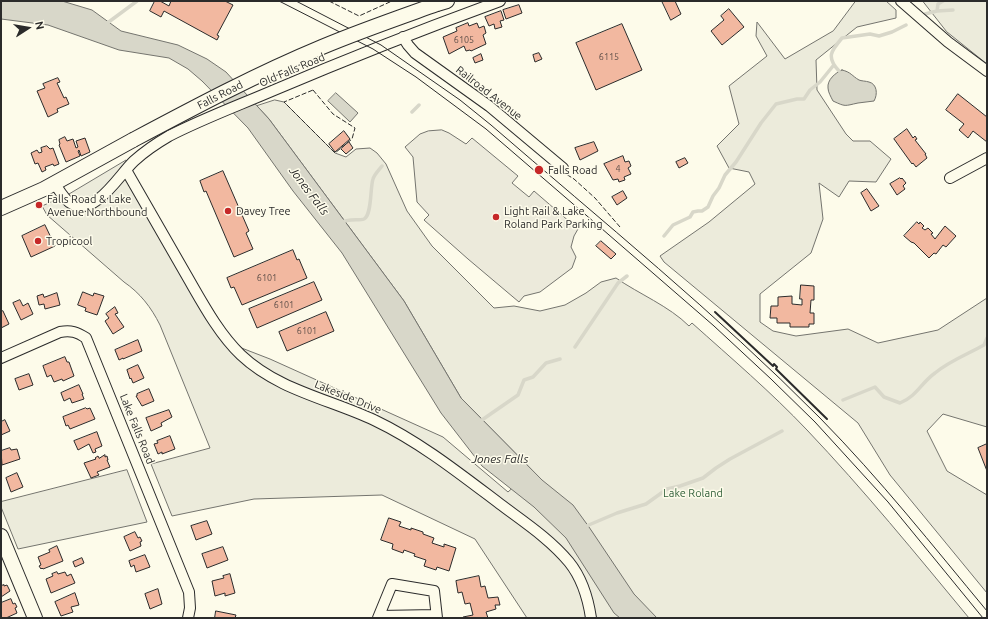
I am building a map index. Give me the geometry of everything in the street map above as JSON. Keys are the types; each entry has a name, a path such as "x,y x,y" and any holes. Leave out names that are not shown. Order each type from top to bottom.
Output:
{"main road":[{"name":"Falls Road","path":"1,208 55,184 203,103 288,62 372,27 442,3"},
{"path":"1,536 35,618"}],"street":[{"name":"Old Falls Road","path":"55,184 71,204 80,207 89,205 97,201 134,161 154,145 186,128 403,37 500,1"},
{"path":"901,1 942,37 987,71"},
{"name":"Railroad Avenue","path":"403,37 415,53 490,106 563,168"},
{"path":"950,178 987,158"},
{"name":"Lakeside Drive","path":"126,170 206,309 240,354 261,370 281,382 382,424 444,461 537,532 561,553 581,582 586,595 591,618"},
{"name":"Lake Falls Road","path":"1,358 60,332 69,330 78,332 86,338 189,592 190,608 188,618"},
{"path":"392,584 434,591 436,616 378,617 392,584"}],"green space":[{"path":"856,1 886,1 896,10 896,18 857,27 816,60 817,90 846,134 853,141 870,141 891,159 876,182 849,181 839,197 819,183 823,219 811,253 760,294 760,322 773,331 796,336 848,329 878,343 938,330 987,298 987,427 943,414 927,431 947,471 987,495 987,593 890,475 858,423 664,262 660,256 709,222 755,184 749,172 729,168 717,146 739,124 729,86 767,56 756,36 757,22 785,59 833,31"},
{"path":"923,1 987,1 987,64 947,32"},
{"name":"Lake Roland","path":"275,100 284,102 335,153 346,157 356,149 370,148 377,153 386,164 407,211 432,246 494,308 514,306 540,311 565,305 601,282 616,278 663,306 689,326 692,323 765,389 807,430 869,499 969,618 527,618 475,539 382,495 254,499 172,516 151,464 210,448 160,325 149,306 140,296 47,215 42,206 69,194 126,160 197,286 229,335 239,347 270,359 443,437 508,492 532,470 461,398 404,301 269,119 257,106"},
{"path":"127,470 147,522 18,549 1,507 1,502"}],"shaded area":[{"name":"Light Rail & Lake Roland Park Parking","path":"442,130 466,144 472,138 518,176 512,183 529,197 534,191 578,229 571,247 576,257 572,268 540,292 524,296 519,302 424,220 429,215 417,202 413,157 405,147 420,134 428,131"}],"water":[{"name":"Jones Falls","path":"1,1 62,1 92,10 121,31 178,45 207,59 226,72 269,119 404,301 461,398 542,480 573,505 634,594 657,618 620,618 614,613 566,538 534,507 482,466 441,413 342,253 293,191 248,128 202,81 188,69 169,58 119,50 48,25 1,19"},
{"path":"842,70 859,80 872,83 876,92 874,101 845,105 833,101 828,90 828,85 834,75"},
{"path":"336,93 358,113 350,122 328,101"}],"building":[{"path":"155,1 160,1 169,6 171,1 225,1 233,5 217,35 219,36 217,40 164,11 161,17 150,11"},
{"path":"662,1 675,1 681,14 671,20"},
{"path":"519,5 522,13 506,19 503,10"},
{"path":"729,9 744,27 722,45 711,31 724,20 721,16"},
{"path":"501,11 504,20 500,21 502,27 495,29 494,24 489,26 485,17"},
{"path":"468,23 469,26 477,23 479,28 484,26 486,33 483,35 486,44 471,51 466,51 464,46 449,54 443,37 457,31 456,28"},
{"path":"622,24 642,70 596,90 576,43"},
{"path":"539,53 542,59 535,62 533,55"},
{"path":"481,54 483,60 475,63 473,58"},
{"path":"58,78 60,82 57,83 64,98 66,97 69,104 57,109 58,112 48,117 37,91 45,88 43,84"},
{"path":"958,94 987,117 987,142 973,131 968,138 959,130 964,124 946,110"},
{"path":"907,129 913,138 915,136 917,139 915,140 926,154 927,158 916,167 913,163 912,164 894,139"},
{"path":"344,131 350,139 335,152 329,144"},
{"path":"65,137 67,141 73,139 76,148 78,147 76,141 85,138 90,152 81,156 79,150 80,156 66,162 59,145 59,140"},
{"path":"349,142 353,148 346,154 341,149"},
{"path":"594,142 598,151 580,160 575,148"},
{"path":"47,146 50,149 53,148 59,164 54,166 53,164 45,167 46,170 42,172 38,163 35,164 31,153 37,150 39,153 42,152 41,148"},
{"path":"623,156 625,162 629,161 631,166 628,168 631,174 624,177 625,180 619,182 618,179 613,180 604,164"},
{"path":"685,158 688,163 679,168 676,162"},
{"name":"Davey Tree","path":"223,171 249,231 246,233 253,249 234,257 206,191 204,192 200,181"},
{"path":"902,178 906,183 903,186 905,189 897,195 890,184"},
{"path":"867,189 879,206 871,211 861,193"},
{"path":"623,191 627,198 617,205 612,197"},
{"path":"917,222 919,224 920,222 924,226 922,228 925,230 928,228 933,233 931,234 935,239 945,226 956,236 946,247 943,245 936,254 934,253 929,258 914,243 904,236"},
{"name":"Tropicool","path":"45,225 55,246 31,257 22,236"},
{"path":"601,241 616,254 611,259 596,246"},
{"path":"293,250 297,260 299,259 307,278 242,305 234,287 231,288 227,278"},
{"path":"314,282 322,300 257,328 249,309"},
{"path":"801,285 814,286 814,300 811,300 810,313 814,313 814,324 809,324 809,327 790,327 790,323 777,323 777,318 770,318 771,306 778,306 778,297 792,296 792,304 802,305 802,299 800,299"},
{"path":"83,292 93,296 94,293 104,296 97,315 85,311 86,308 78,305"},
{"path":"57,293 60,305 45,309 44,304 39,305 37,296 43,294 44,297"},
{"path":"20,300 23,306 28,303 33,314 21,320 13,303"},
{"path":"115,307 118,313 115,314 124,327 113,334 105,321 109,318 106,314"},
{"path":"3,311 9,324 1,328 1,312"},
{"path":"326,312 334,331 287,351 279,332"},
{"path":"138,340 142,351 119,360 115,350"},
{"path":"65,357 67,362 69,362 74,376 63,381 62,379 54,382 51,375 47,377 43,366"},
{"path":"138,365 144,378 133,383 127,370"},
{"path":"29,374 33,385 19,390 15,379"},
{"path":"79,385 84,399 72,403 70,398 64,401 61,393"},
{"path":"149,389 154,401 142,406 136,396 137,394"},
{"path":"86,408 90,408 95,419 70,429 68,425 66,426 63,417"},
{"path":"169,410 172,417 161,423 162,426 151,431 146,418"},
{"path":"5,420 10,431 1,435 1,422"},
{"path":"97,432 102,446 95,449 96,452 93,453 89,444 78,450 74,441"},
{"path":"170,436 175,449 158,454 154,444 158,443 157,441"},
{"path":"987,444 987,471 978,448"},
{"path":"10,448 11,450 17,449 20,459 2,465 1,451"},
{"path":"105,455 105,457 107,456 110,467 97,472 99,475 91,478 84,463 96,459 95,458 98,456 99,458"},
{"path":"17,473 23,487 11,492 6,478"},
{"path":"389,518 401,522 399,526 423,532 423,534 434,538 432,543 444,547 444,544 456,548 449,571 437,567 436,570 424,566 426,560 414,556 415,554 404,550 403,553 392,549 393,544 381,540"},
{"path":"207,521 212,534 196,540 191,526"},
{"path":"135,532 138,538 140,537 142,541 140,542 141,546 130,551 124,537"},
{"path":"57,546 63,561 41,569 39,566 41,565 38,557 50,552 49,550"},
{"path":"223,547 228,560 207,568 202,554"},
{"path":"145,555 150,567 136,572 134,565 131,567 129,561"},
{"path":"82,558 84,563 75,567 73,562"},
{"path":"57,572 58,574 65,572 67,576 71,574 75,583 51,593 46,579 53,576 52,574"},
{"path":"230,574 235,593 225,596 225,593 215,596 212,581 224,578 223,576"},
{"path":"479,576 481,587 485,586 488,598 498,597 500,605 495,605 496,609 486,612 488,618 463,618 473,615 470,603 465,604 462,592 458,593 456,581"},
{"path":"7,585 10,591 1,597 1,586"},
{"path":"158,589 162,604 150,609 145,594"},
{"path":"75,593 79,605 71,607 73,612 61,616 55,602"},
{"path":"11,599 13,604 15,603 17,607 15,608 17,613 6,618 1,618 1,603"},
{"path":"216,611 236,615 235,618 215,618"}],"waterway":[{"path":"106,24 137,1"},
{"path":"937,11 938,4 943,1"},
{"path":"925,14 937,11 953,10"},
{"path":"839,71 832,62 831,58 833,50 842,38 870,34 879,36 892,32 906,25"},
{"path":"664,236 673,225 690,217 693,212 702,211 708,207 725,175 736,162 761,123 776,104 797,99 804,99 810,90 820,82 833,66"},
{"path":"412,112 419,105"},
{"path":"340,223 343,221 362,220 367,217 370,207 373,179 375,174 382,166"},
{"path":"575,347 618,283 627,276"},
{"path":"843,400 875,387 884,397 900,403 911,397 940,369 952,361 984,345 987,338"},
{"path":"479,422 518,395 524,380 533,377 546,363 560,359"},
{"path":"584,527 617,513 646,504 667,489 703,478 730,459 782,431"}],"tram line":[{"path":"279,1 373,49 416,77 486,129 714,326 815,422 888,502 983,618"},
{"path":"296,1 381,45 460,100 617,232 700,305 781,379 842,441 906,513 987,611"}],"fence":[{"path":"329,1 359,16 392,1"},
{"path":"313,90 333,114 355,128 352,139 335,153 284,102 313,90"},
{"path":"561,171 574,179 595,198 620,227"}],"wall":[{"path":"715,312 773,366 774,364 777,367 776,369 827,419"}],"place":[{"name":"Falls Road","path":"539,170"},
{"name":"Falls Road & Lake Avenue Northbound","path":"39,205"},
{"name":"Davey Tree","path":"228,211"},
{"name":"Light Rail & Lake Roland Park Parking","path":"496,217"},
{"name":"Tropicool","path":"38,241"}]}
